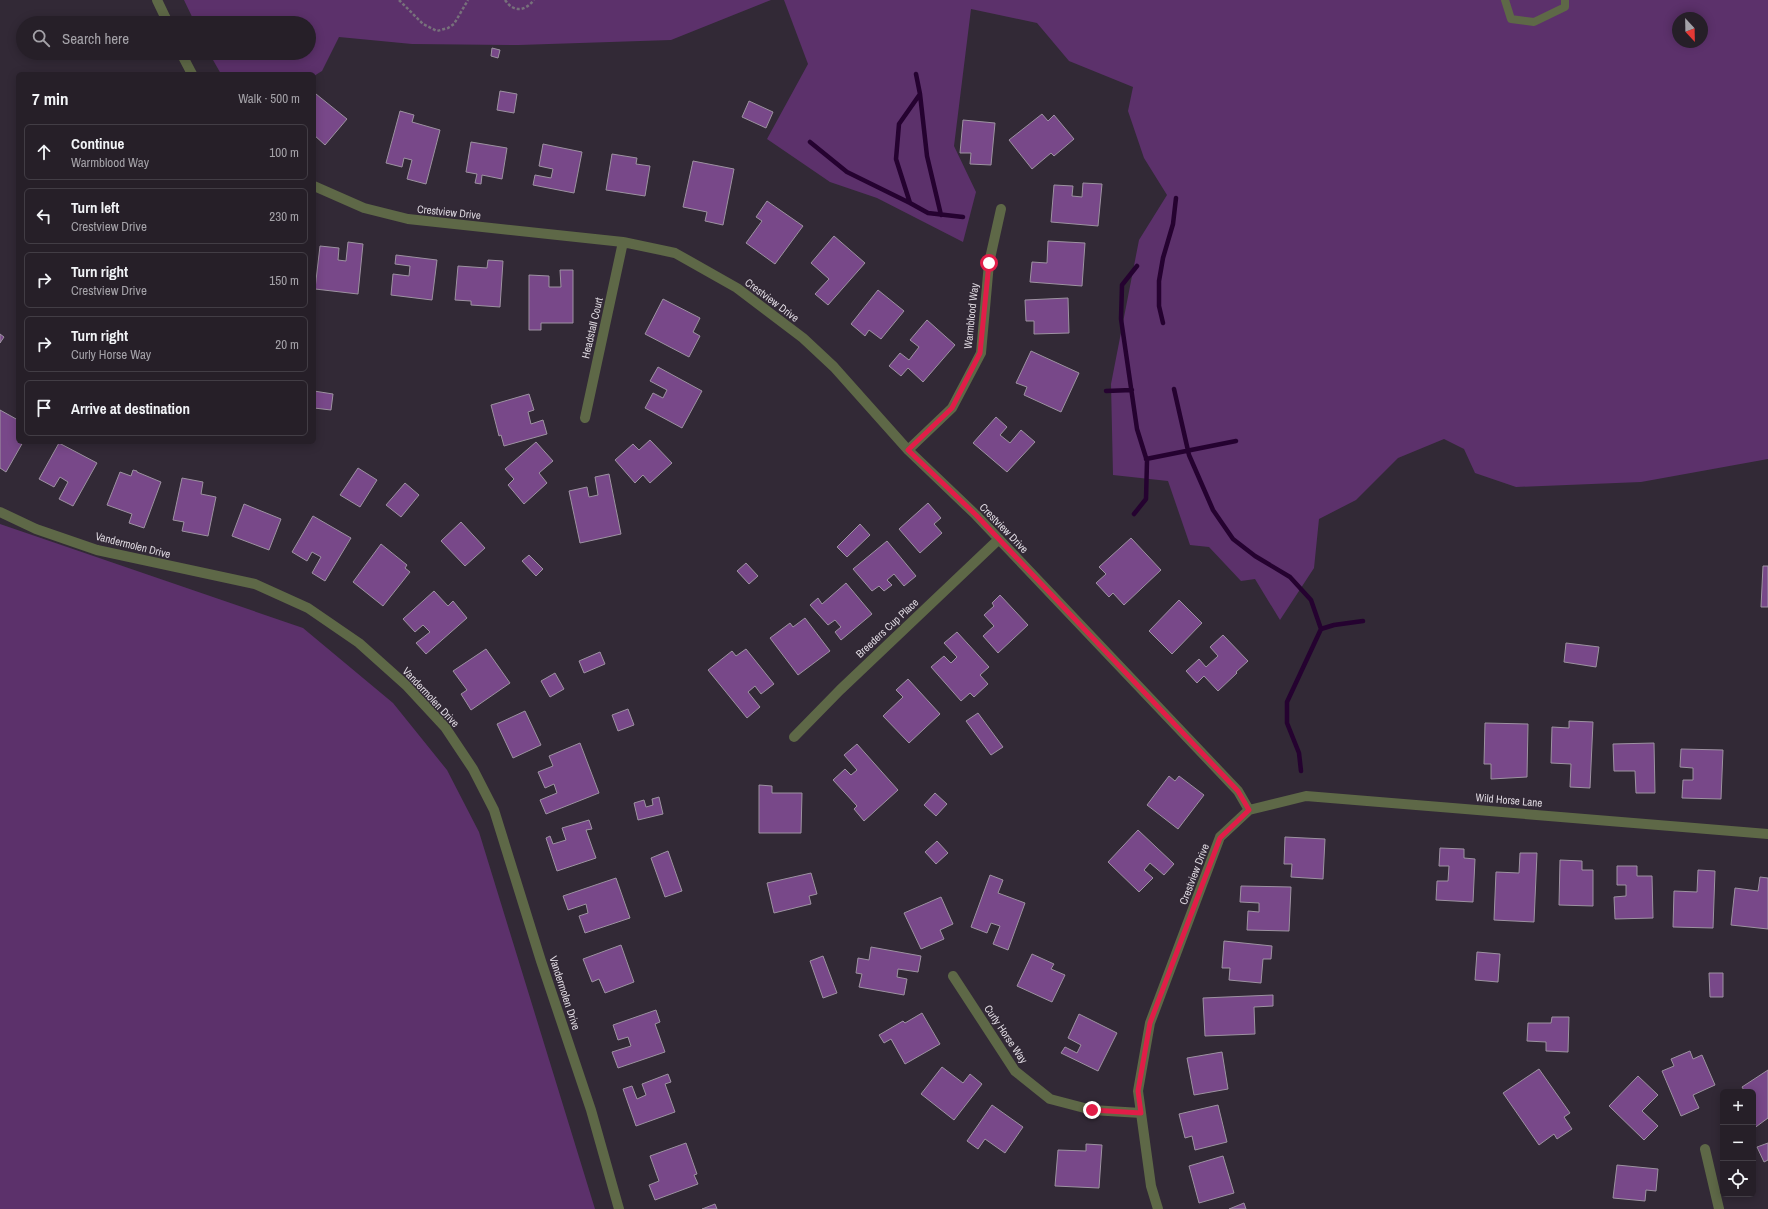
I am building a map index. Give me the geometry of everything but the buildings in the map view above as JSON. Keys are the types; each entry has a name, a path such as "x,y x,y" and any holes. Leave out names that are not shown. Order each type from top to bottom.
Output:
{"street":[{"path":"157,0 165,16"},
{"path":"185,60 191,72"},
{"name":"Crestview Drive","path":"316,187 364,208 408,219 623,242 675,253 737,288 803,338 834,367 908,450 999,539 1238,791 1249,810 1220,838 1150,1023 1138,1091 1151,1186 1158,1209"},
{"name":"Warmblood Way","path":"908,450 952,408 980,353 989,263 1001,209"},
{"name":"Headstall Court","path":"585,418 623,242"},
{"name":"Vandermolen Drive","path":"0,512 36,529 98,550 255,584 308,608 359,643 407,686 445,727 473,769 494,810 541,961 591,1110 619,1209"},
{"name":"Breeders Cup Place","path":"794,737 840,690 999,539"},
{"name":"Wild Horse Lane","path":"1249,810 1306,796 1768,834"},
{"name":"Curly Horse Way","path":"953,976 1015,1071 1050,1099 1092,1110 1141,1113"},
{"path":"1705,1149 1719,1209"}],"lane":[{"path":"1505,0 1511,18 1534,22 1564,7 1565,0"}],"path":[{"path":"399,0 423,24 437,31 448,28 454,24 468,0"},
{"path":"505,0 511,7 522,10 534,0"}],"shaded area":[{"path":"184,0 771,0 671,40 519,45 412,44 339,37 322,71 316,75 316,72 220,72 213,60 316,60 316,16 192,16"},
{"path":"784,0 1768,0 1768,459 1641,482 1516,487 1475,473 1464,449 1444,439 1398,458 1356,500 1319,519 1314,568 1280,620 1255,579 1241,581 1209,547 1190,545 1168,481 1113,475 1111,384 1139,240 1167,195 1144,158 1128,111 1133,87 1069,61 1037,23 971,9 954,146 976,192 963,242 877,198 830,182 767,139 808,64"},
{"path":"0,524 303,628 393,703 447,770 479,832 595,1209 0,1209"}],"waterway":[{"path":"916,74 920,94 899,124 896,159 910,203 928,213 963,217"},
{"path":"920,94 927,156 941,215"},
{"path":"810,142 847,172 910,203"},
{"path":"1163,323 1159,306 1159,281 1163,258 1173,224 1176,198"},
{"path":"1134,514 1146,499 1147,461 1137,429 1121,319 1122,285 1137,266"},
{"path":"1174,389 1189,455 1213,510 1233,539 1255,556 1290,577 1311,600 1321,629 1287,702 1287,723 1299,753 1301,771"},
{"path":"1106,391 1132,390"},
{"path":"1146,459 1236,441"},
{"path":"1321,629 1334,625 1363,621"}],"route":[{"path":"989,263 980,353 952,408 908,450 976,515 1238,791 1249,810 1220,838 1150,1023 1138,1091 1141,1113 1092,1110"}]}
